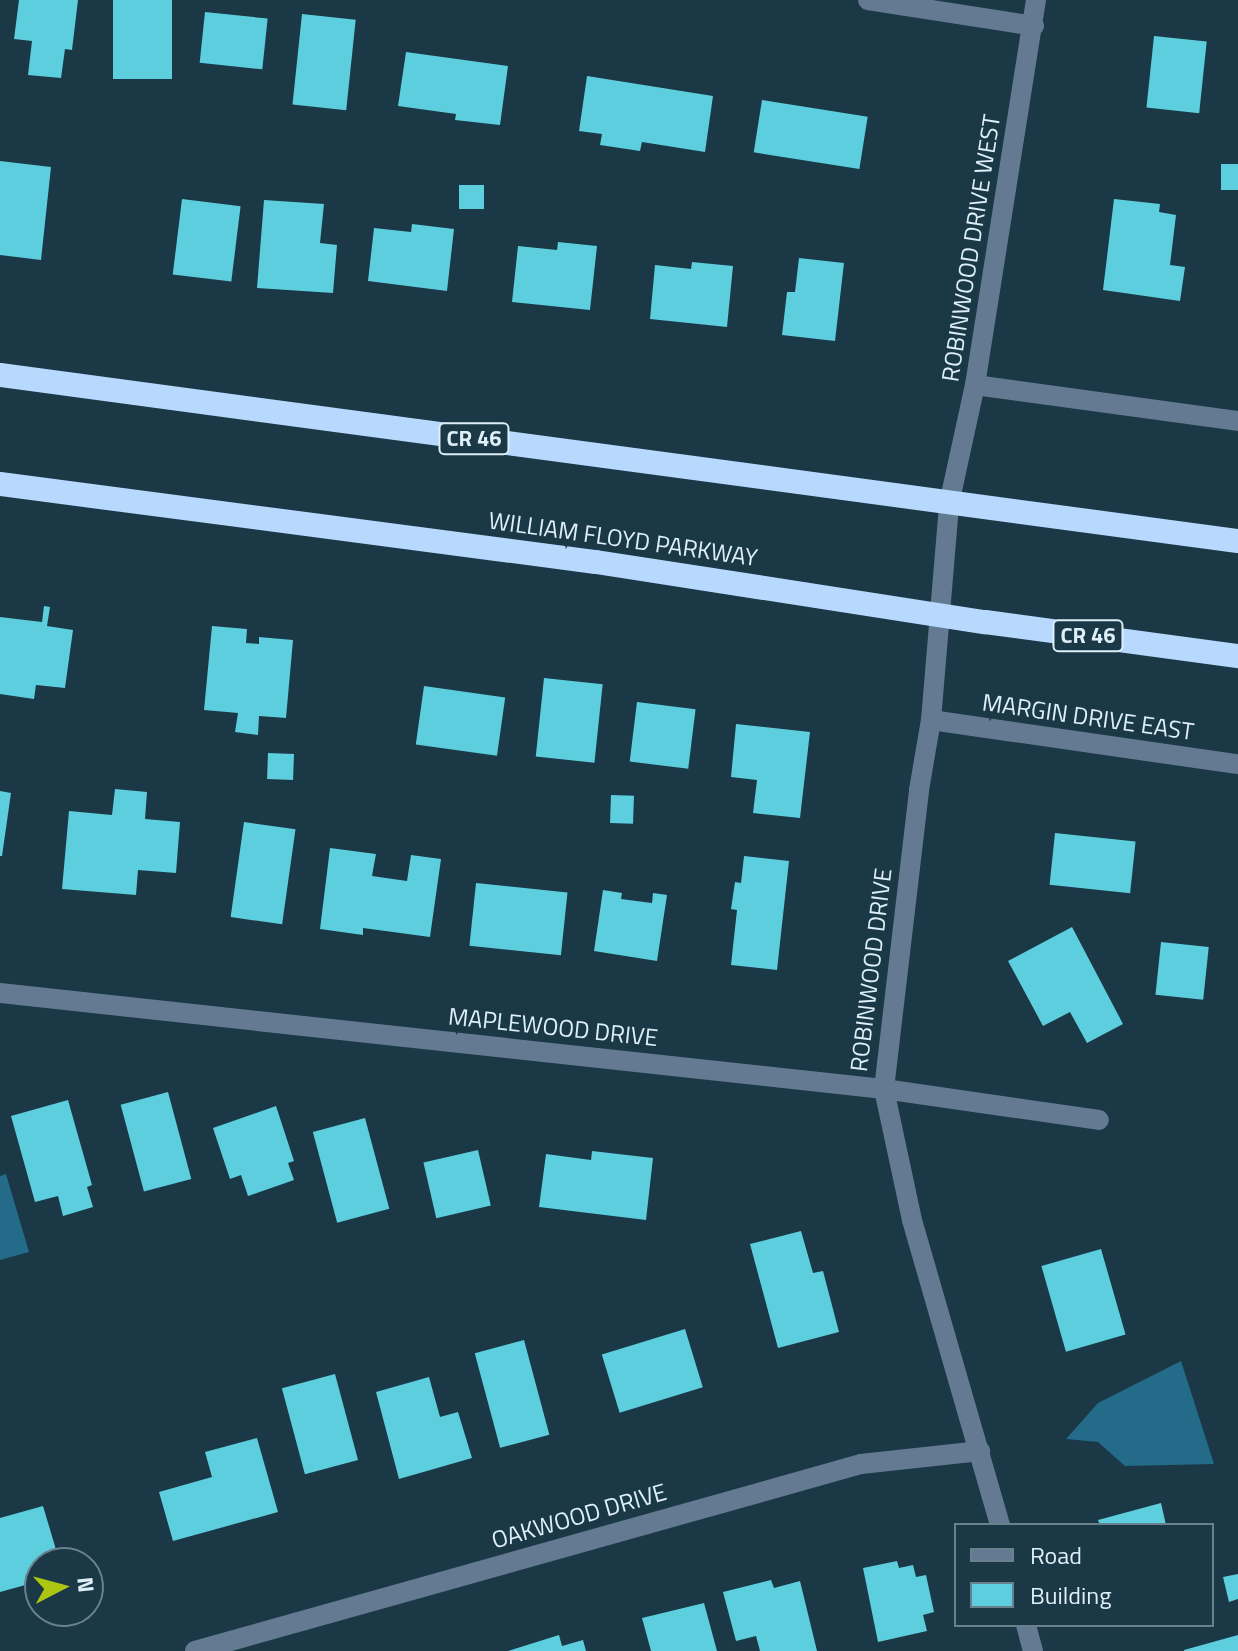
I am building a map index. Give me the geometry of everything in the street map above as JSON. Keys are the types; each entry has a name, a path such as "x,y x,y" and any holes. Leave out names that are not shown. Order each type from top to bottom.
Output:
{"highway":[{"name":"CR 46","path":"0,375 1238,541"},
{"name":"WILLIAM FLOYD PARKWAY","path":"0,484 596,562 1238,656"}],"street":[{"path":"868,0 1034,26"},
{"name":"ROBINWOOD DRIVE WEST","path":"949,504 975,385 1036,0"},
{"path":"975,385 1238,421"},
{"name":"ROBINWOOD DRIVE","path":"949,504 931,720 919,790 884,1089 912,1220 999,1523"},
{"name":"MARGIN DRIVE EAST","path":"931,720 1238,764"},
{"name":"MAPLEWOOD DRIVE","path":"0,993 884,1089 1099,1120"},
{"name":"OAKWOOD DRIVE","path":"195,1651 861,1464 980,1451"},
{"path":"1027,1627 1033,1651"}],"shaded area":[{"path":"6,1174 29,1252 0,1260 0,1176"},
{"path":"1181,1361 1214,1464 1125,1466 1098,1442 1066,1439 1098,1403"}],"building":[{"path":"19,0 78,0 72,50 65,49 61,78 28,75 32,41 14,39"},
{"path":"113,0 172,0 172,79 113,79"},
{"path":"205,12 268,19 262,69 200,63"},
{"path":"302,14 356,20 346,110 292,105"},
{"path":"1154,36 1207,42 1199,113 1146,108"},
{"path":"406,52 508,66 500,125 455,120 456,114 398,106"},
{"path":"587,76 713,96 705,152 642,142 640,151 600,145 602,134 579,131"},
{"path":"762,100 868,117 859,169 754,152"},
{"path":"0,161 51,167 41,260 0,255"},
{"path":"1221,164 1238,164 1238,190 1221,190"},
{"path":"459,185 484,185 484,209 459,209"},
{"path":"182,199 241,206 231,282 173,274"},
{"path":"1114,199 1160,204 1159,212 1176,215 1170,265 1185,267 1180,301 1103,290"},
{"path":"264,200 324,204 320,243 337,245 333,293 257,288"},
{"path":"412,224 454,229 447,291 368,281 374,228 411,232"},
{"path":"558,242 597,246 590,310 512,302 518,246 557,250"},
{"path":"799,258 844,263 835,341 782,335 787,292 795,292"},
{"path":"692,262 733,266 727,327 650,319 655,265 691,269"},
{"path":"44,606 50,607 47,626 73,630 65,688 36,685 34,699 0,694 0,617 42,622"},
{"path":"212,626 247,629 246,643 259,644 259,637 293,640 286,718 259,716 258,735 235,732 238,713 204,710"},
{"path":"544,678 603,684 594,763 536,757"},
{"path":"424,686 505,697 497,756 416,744"},
{"path":"637,702 696,709 688,769 630,762"},
{"path":"736,724 810,732 800,818 753,813 757,780 731,777"},
{"path":"268,753 294,754 293,780 267,779"},
{"path":"115,789 147,792 145,819 180,822 176,873 138,870 136,895 62,889 69,811 112,815"},
{"path":"0,791 11,793 2,856 0,856"},
{"path":"611,795 634,796 633,824 610,823"},
{"path":"244,822 295,829 282,924 231,917"},
{"path":"1055,833 1136,841 1130,893 1050,885"},
{"path":"330,848 376,854 372,876 407,881 411,855 441,859 430,937 363,928 363,935 320,929"},
{"path":"744,856 789,861 777,970 731,965 737,910 731,909 735,882 741,883"},
{"path":"476,883 567,893 561,955 469,946"},
{"path":"603,890 622,893 621,899 652,903 653,893 667,895 657,961 594,951"},
{"path":"1072,927 1123,1024 1087,1043 1070,1012 1043,1026 1008,961"},
{"path":"1161,942 1209,947 1203,1000 1155,995"},
{"path":"168,1092 191,1179 144,1192 121,1105"},
{"path":"68,1100 92,1185 87,1187 93,1207 63,1216 58,1196 35,1202 11,1116"},
{"path":"276,1106 294,1161 288,1163 294,1180 248,1196 241,1175 230,1179 213,1128"},
{"path":"365,1118 389,1209 337,1223 313,1132"},
{"path":"478,1150 491,1206 436,1218 423,1163"},
{"path":"592,1151 653,1158 646,1220 539,1207 546,1154 591,1160"},
{"path":"801,1231 813,1273 823,1271 839,1332 778,1348 750,1244"},
{"path":"1101,1249 1126,1335 1066,1352 1041,1266"},
{"path":"685,1329 703,1387 620,1413 602,1354"},
{"path":"524,1340 549,1435 500,1448 475,1353"},
{"path":"335,1374 358,1460 305,1474 282,1388"},
{"path":"429,1377 440,1417 458,1412 472,1458 399,1479 376,1392"},
{"path":"257,1438 278,1512 173,1541 159,1492 212,1477 205,1452"},
{"path":"1161,1503 1166,1523 1099,1523 1098,1520"},
{"path":"43,1506 55,1547 24,1547 24,1585 0,1592 0,1518"},
{"path":"897,1561 899,1568 913,1565 916,1577 926,1575 934,1612 923,1615 927,1631 878,1642 863,1568"},
{"path":"1238,1574 1238,1599 1229,1602 1223,1577"},
{"path":"771,1580 774,1588 800,1581 817,1651 760,1651 756,1636 736,1641 723,1592"},
{"path":"704,1603 717,1651 651,1651 642,1618"},
{"path":"559,1635 562,1646 583,1640 586,1651 508,1651"},
{"path":"1238,1635 1238,1651 1184,1651 1184,1650"}]}
